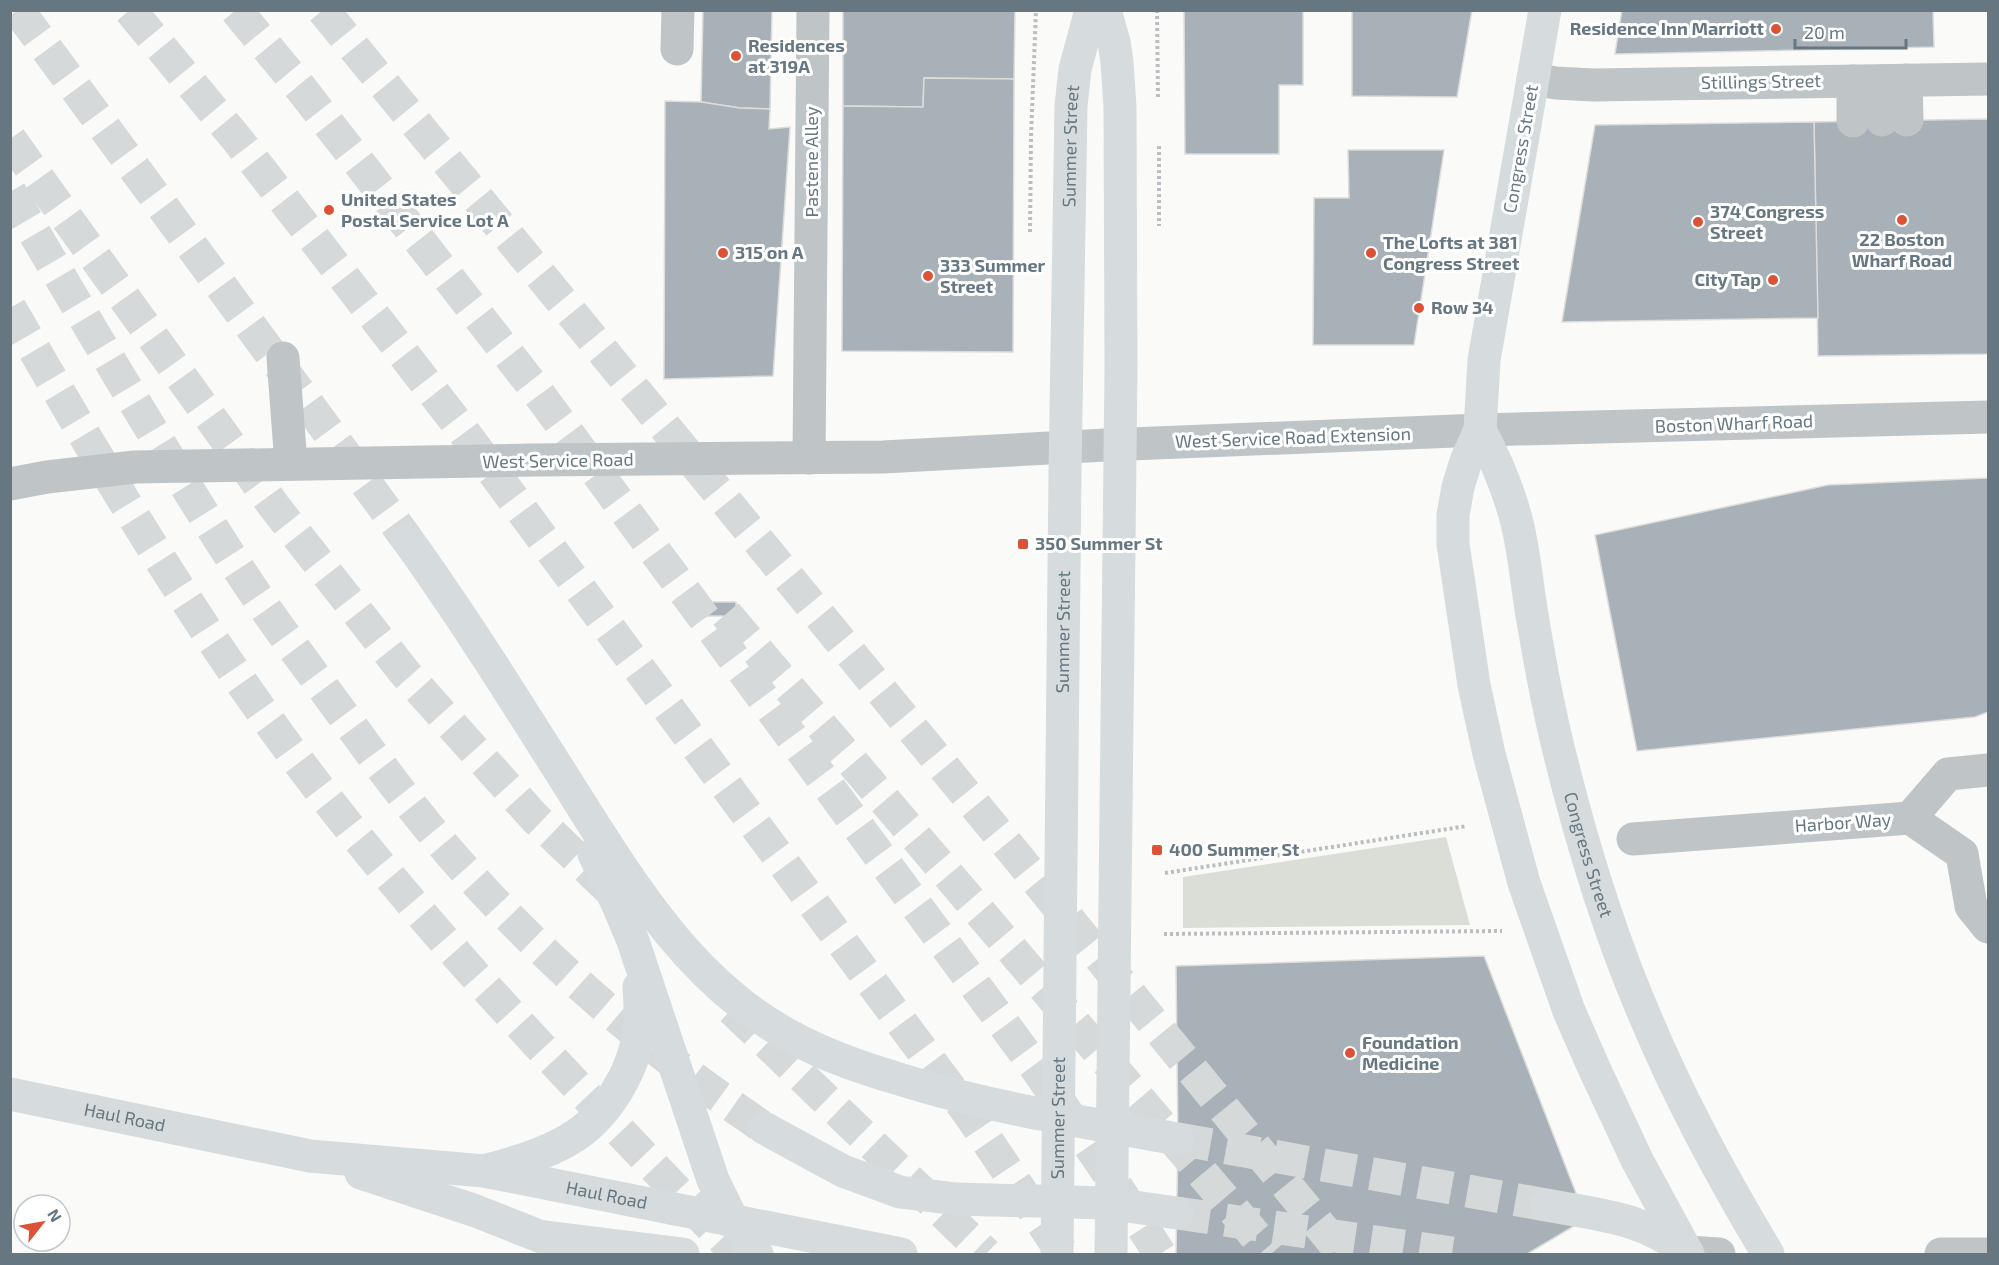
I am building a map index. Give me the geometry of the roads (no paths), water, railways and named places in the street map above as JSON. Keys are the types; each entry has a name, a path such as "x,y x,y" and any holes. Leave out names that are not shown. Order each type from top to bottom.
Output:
{"main road":[{"name":"Summer Street","path":"1057,1254 1066,366 1071,106 1075,69 1091,10"},
{"path":"1105,10 1114,42 1120,84 1121,368 1111,1254"},
{"name":"Congress Street","path":"1545,10 1484,360 1480,430 1466,461 1458,487 1453,515 1453,544 1474,685 1489,754 1524,883 1569,1011 1617,1120 1686,1254"},
{"name":"Congress Street","path":"1480,430 1497,463 1517,523 1533,621 1559,751 1581,836 1623,962 1647,1023 1676,1085 1736,1200 1768,1254"},
{"path":"407,539 464,620 607,844 674,938 703,970 739,1002 790,1036 843,1061 937,1091 1006,1108 1178,1139"},
{"path":"493,665 541,749 614,896 633,941 710,1170 732,1220 757,1254"},
{"path":"484,1171 536,1155 571,1139 597,1117 619,1087 635,1050 639,1030 639,988 633,941"},
{"name":"Haul Road","path":"10,1094 310,1156 476,1211 585,1254"},
{"path":"764,1128 843,1171 900,1192 956,1199 1106,1203 1177,1213"},
{"name":"Haul Road","path":"310,1156 484,1171 901,1254"},
{"path":"1546,1205 1628,1221 1660,1234 1686,1254"},
{"path":"546,1237 683,1254"}],"street":[{"path":"677,49 678,10"},
{"name":"Pastene Alley","path":"809,458 813,10"},
{"name":"Stillings Street","path":"1533,79 1556,84 1586,85 1989,79"},
{"path":"1880,80 1881,120 1880,80"},
{"path":"283,358 291,464"},
{"name":"Boston Wharf Road","path":"1480,430 1989,417"},
{"name":"West Service Road Extension","path":"1106,445 1480,430"},
{"name":"West Service Road","path":"10,484 47,477 135,467 809,458 949,454 1106,445"},
{"path":"1910,818 1948,774 1989,770"},
{"name":"Harbor Way","path":"1633,838 1910,818 1962,854 1971,906 1989,927"},
{"path":"1686,1254 1719,1254"},
{"path":"1941,1254 1989,1254"}],"tunnel":[{"path":"18,10 407,539"},
{"path":"130,10 236,138 460,427 970,1115 1063,1254"},
{"path":"236,10 299,86 536,390 1036,1068 1160,1254"},
{"path":"323,10 1343,1254"},
{"path":"10,139 274,506 405,673 534,817 611,891"},
{"path":"10,192 150,428 263,606 377,762 430,829 517,926 550,958 653,1046 764,1128"},
{"path":"10,308 113,483 185,598 301,765 351,830 457,955 737,1254"},
{"path":"726,614 1271,1254"},
{"path":"732,1009 986,1254"},
{"path":"1178,1139 1546,1205"},
{"path":"1177,1213 1458,1254"}],"place":[{"name":"Residence Inn Marriott","path":"1776,29"},
{"name":"Residences at 319A","path":"736,56"},
{"name":"United States Postal Service Lot A","path":"329,210"},
{"name":"22 Boston Wharf Road","path":"1902,220"},
{"name":"374 Congress Street","path":"1698,222"},
{"name":"315 on A","path":"723,253"},
{"name":"The Lofts at 381 Congress Street","path":"1371,253"},
{"name":"333 Summer Street","path":"928,276"},
{"name":"City Tap","path":"1773,280"},
{"name":"Row 34","path":"1419,308"},
{"name":"350 Summer St","path":"1023,544"},
{"name":"400 Summer St","path":"1157,850"},
{"name":"Foundation Medicine","path":"1350,1053"}]}
